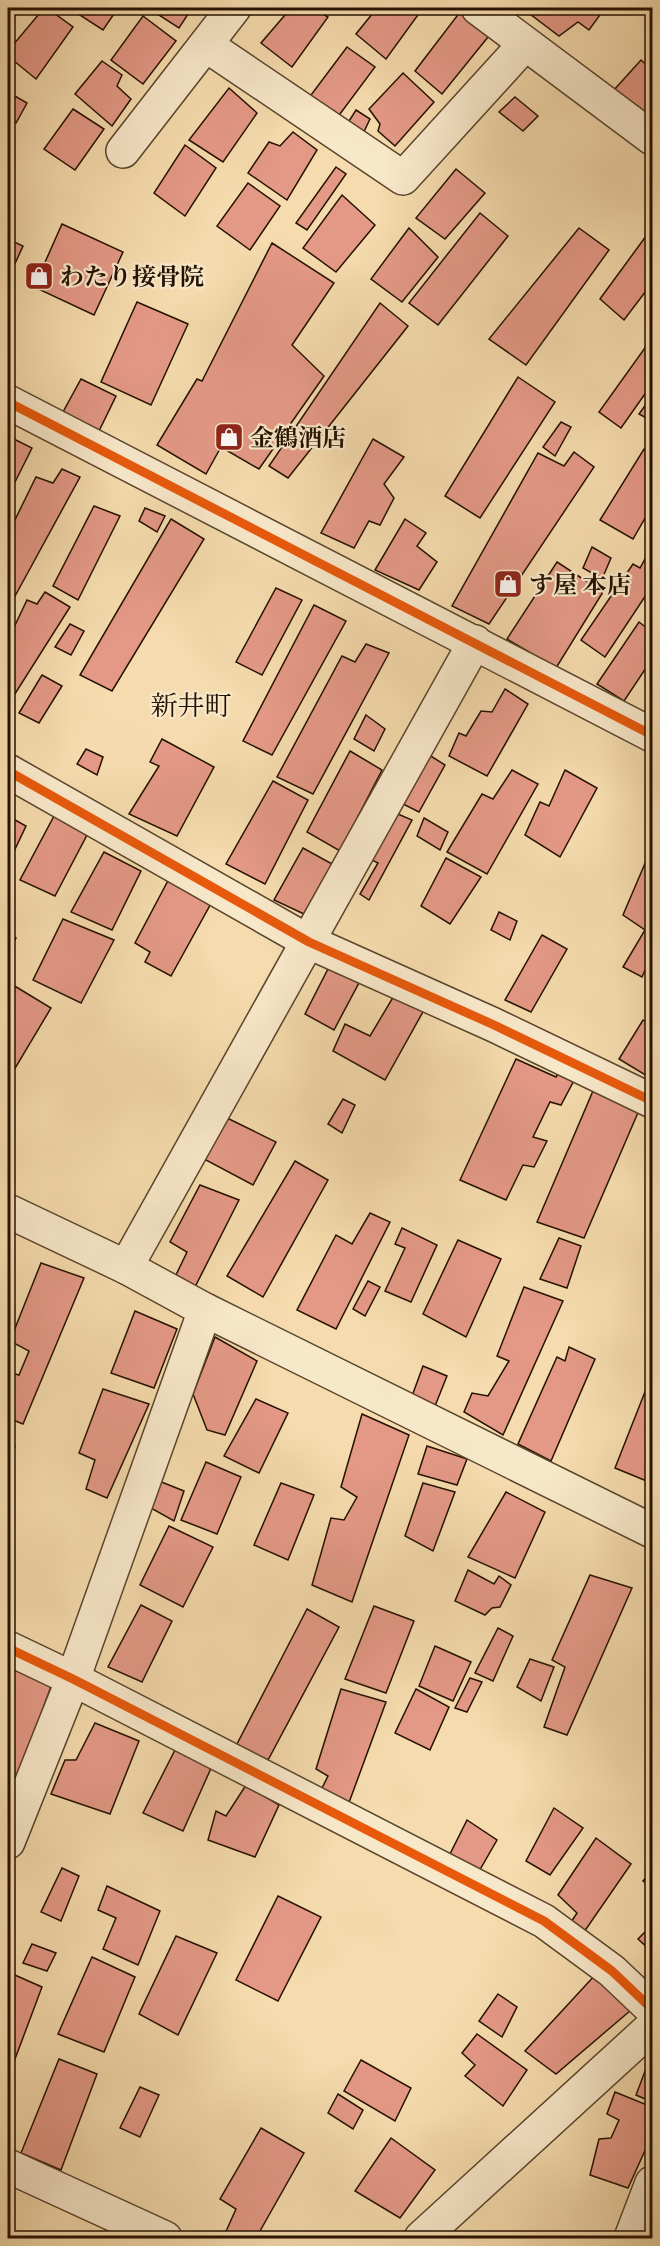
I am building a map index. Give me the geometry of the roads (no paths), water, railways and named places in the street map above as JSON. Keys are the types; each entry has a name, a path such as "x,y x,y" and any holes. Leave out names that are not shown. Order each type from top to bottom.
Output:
{"street":[{"path":"123,151 234,8"},
{"path":"481,8 525,44 652,138"},
{"path":"206,45 403,178 525,44"},
{"path":"8,402 652,735"},
{"path":"126,1267 475,642"},
{"path":"8,771 309,942 494,1025 652,1101"},
{"path":"8,1211 126,1267 205,1310 652,1531"},
{"path":"8,1842 73,1679 205,1310"},
{"path":"8,1648 73,1679 544,1921 612,1971 652,2009"},
{"path":"421,2238 652,2026"},
{"path":"8,2166 165,2238"},
{"path":"631,2238 652,2183"}],"place":[{"name":"わたり接骨院","path":"39,276"},
{"name":"金鶴酒店","path":"229,437"},
{"name":"す屋 本店","path":"508,584"}],"district":[{"name":"新井町","path":"191,705"}]}
